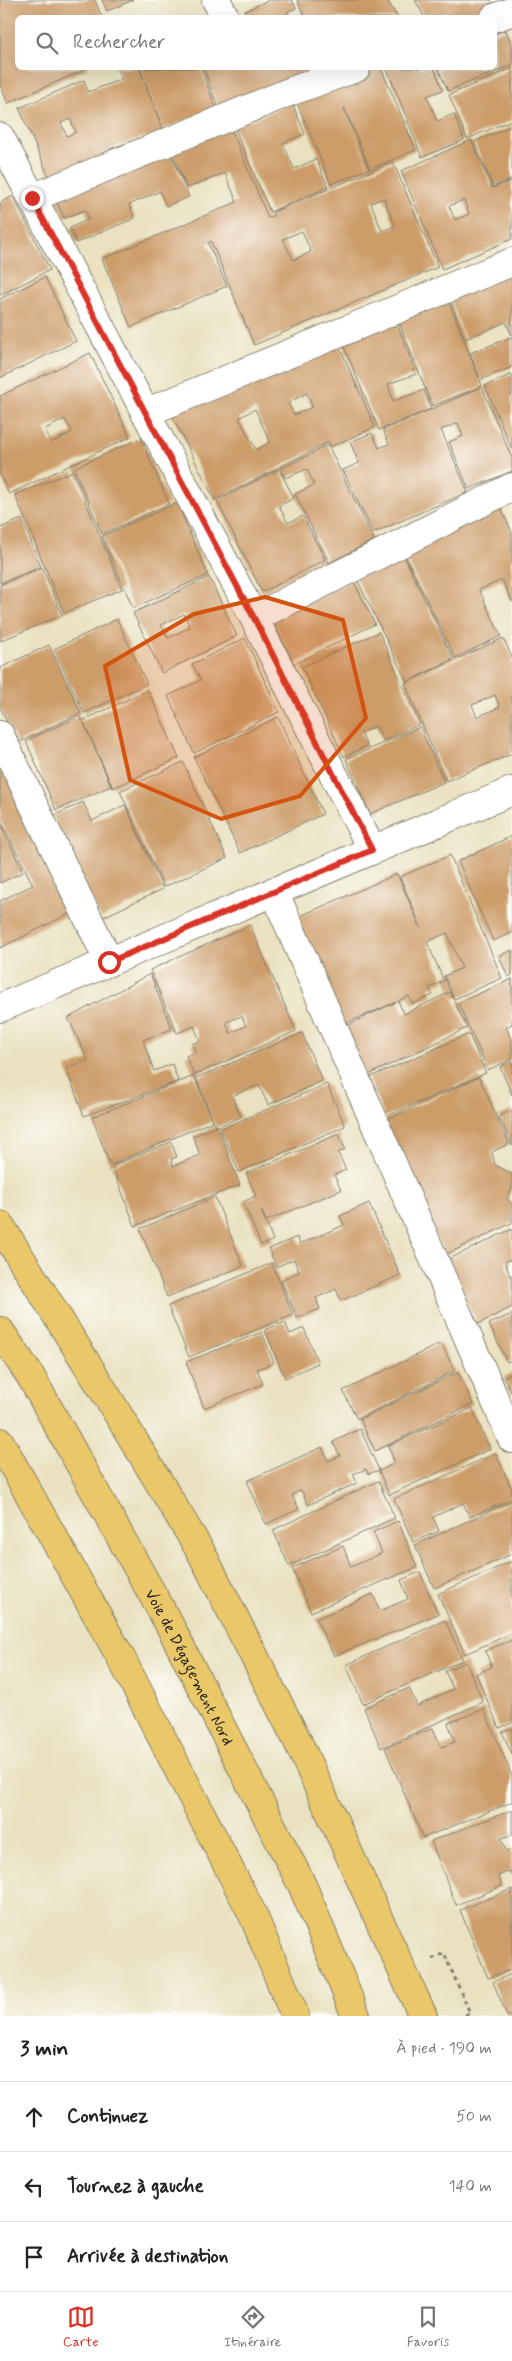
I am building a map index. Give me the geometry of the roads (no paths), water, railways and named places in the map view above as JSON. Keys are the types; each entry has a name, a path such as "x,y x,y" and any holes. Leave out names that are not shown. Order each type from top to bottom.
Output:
{"main road":[{"path":"0,1225 108,1396 200,1552 298,1742 423,2016"},
{"name":"Voie de Dégagement Nord","path":"0,1331 31,1377 169,1624 303,1887 356,2016"},
{"path":"0,1442 129,1673 253,1915 295,2016"}],"street":[{"path":"32,198 289,92 350,70"},
{"path":"0,137 254,618 372,850"},
{"path":"145,413 512,262"},
{"path":"254,618 512,487"},
{"path":"0,735 109,962"},
{"path":"0,1008 512,791"},
{"path":"274,891 512,1438"}]}
